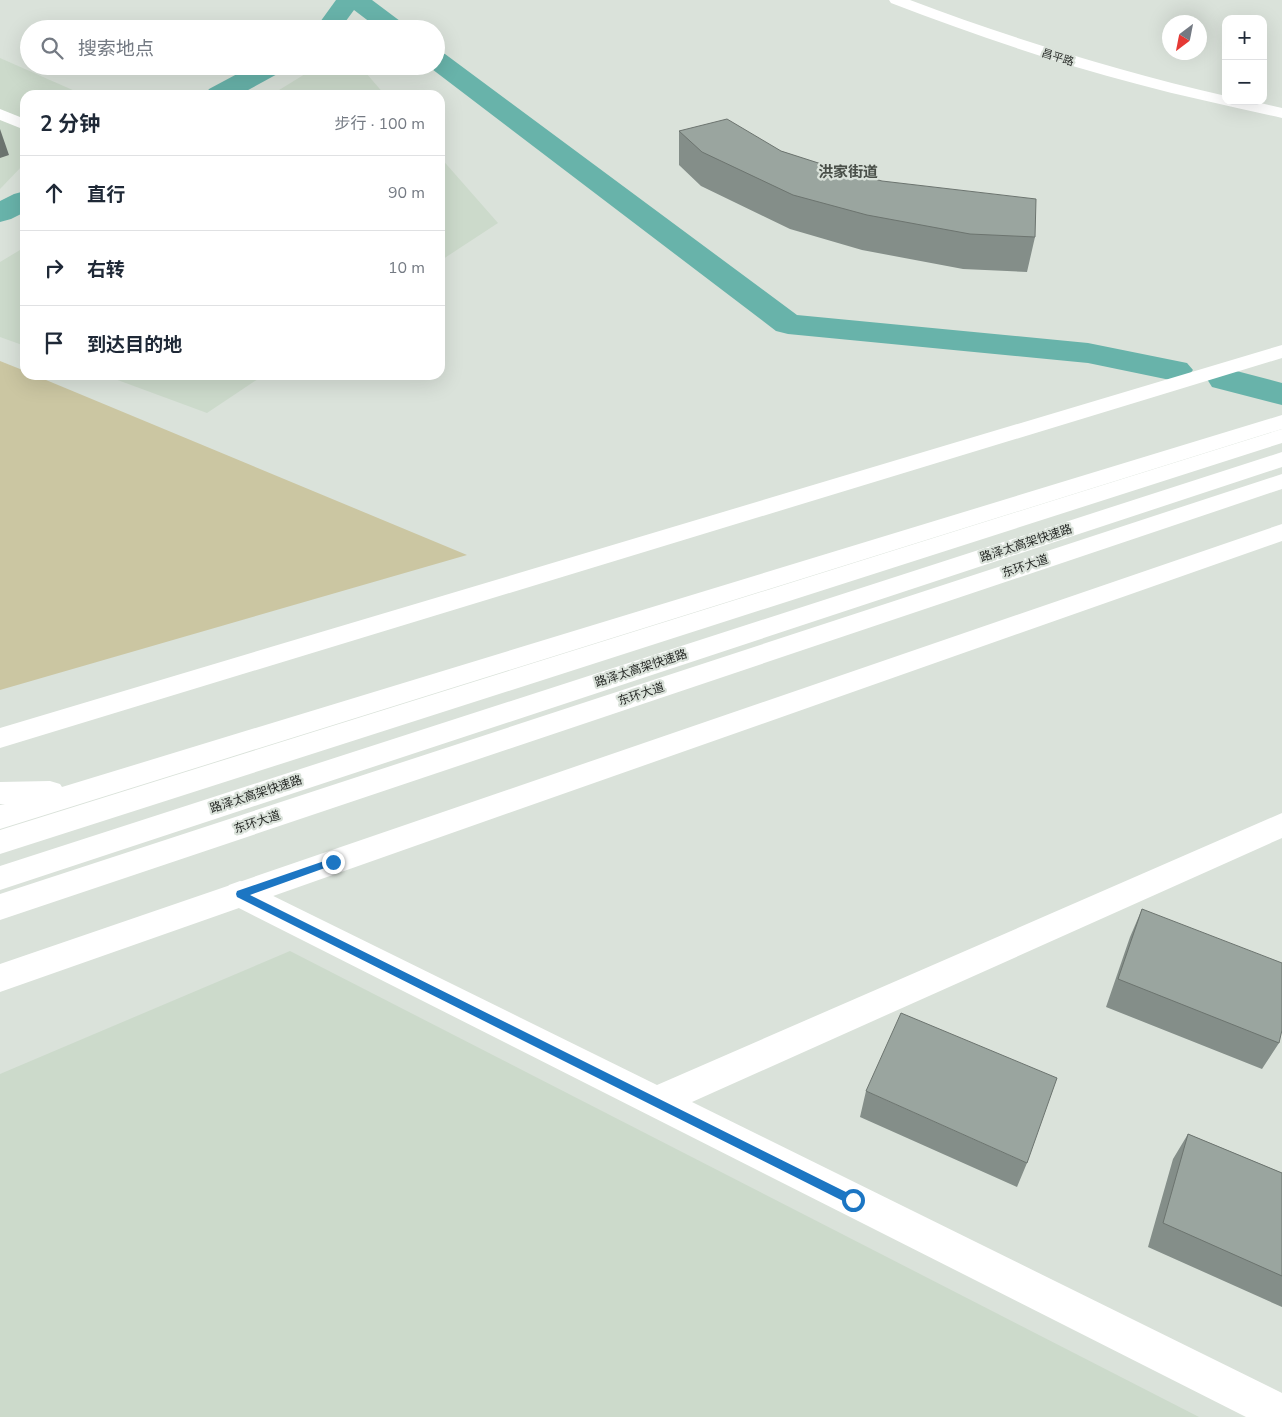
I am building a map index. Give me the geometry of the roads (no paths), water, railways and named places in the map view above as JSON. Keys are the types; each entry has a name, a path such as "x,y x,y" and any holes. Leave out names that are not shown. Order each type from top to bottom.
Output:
{"main road":[{"name":"昌平路","path":"896,0 1034,50 1099,70 1222,100"},
{"name":"昌平路","path":"936,0 1041,38 1186,81 1222,88"},
{"path":"1267,97 1282,100"},
{"name":"昌平路","path":"1245,105 1282,113"},
{"path":"0,114 20,123"},
{"path":"0,738 1282,351"},
{"path":"0,817 1282,422"},
{"name":"路泽太高架快速路","path":"0,842 1282,436"},
{"name":"路泽太高架快速路","path":"0,878 1282,459"},
{"name":"东环大道","path":"0,907 1269,485"},
{"path":"0,978 1282,532"},
{"path":"0,793 82,792"},
{"path":"656,1102 1282,825"},
{"path":"240,894 1282,1414"}],"waterway":[{"path":"334,20 349,0"},
{"path":"357,0 383,20"},
{"path":"445,67 788,324 1088,353 1175,370"},
{"path":"228,90 256,75"},
{"path":"0,213 20,203"},
{"path":"1225,379 1282,394"}],"district":[{"name":"洪家街道","path":"848,172"}]}
